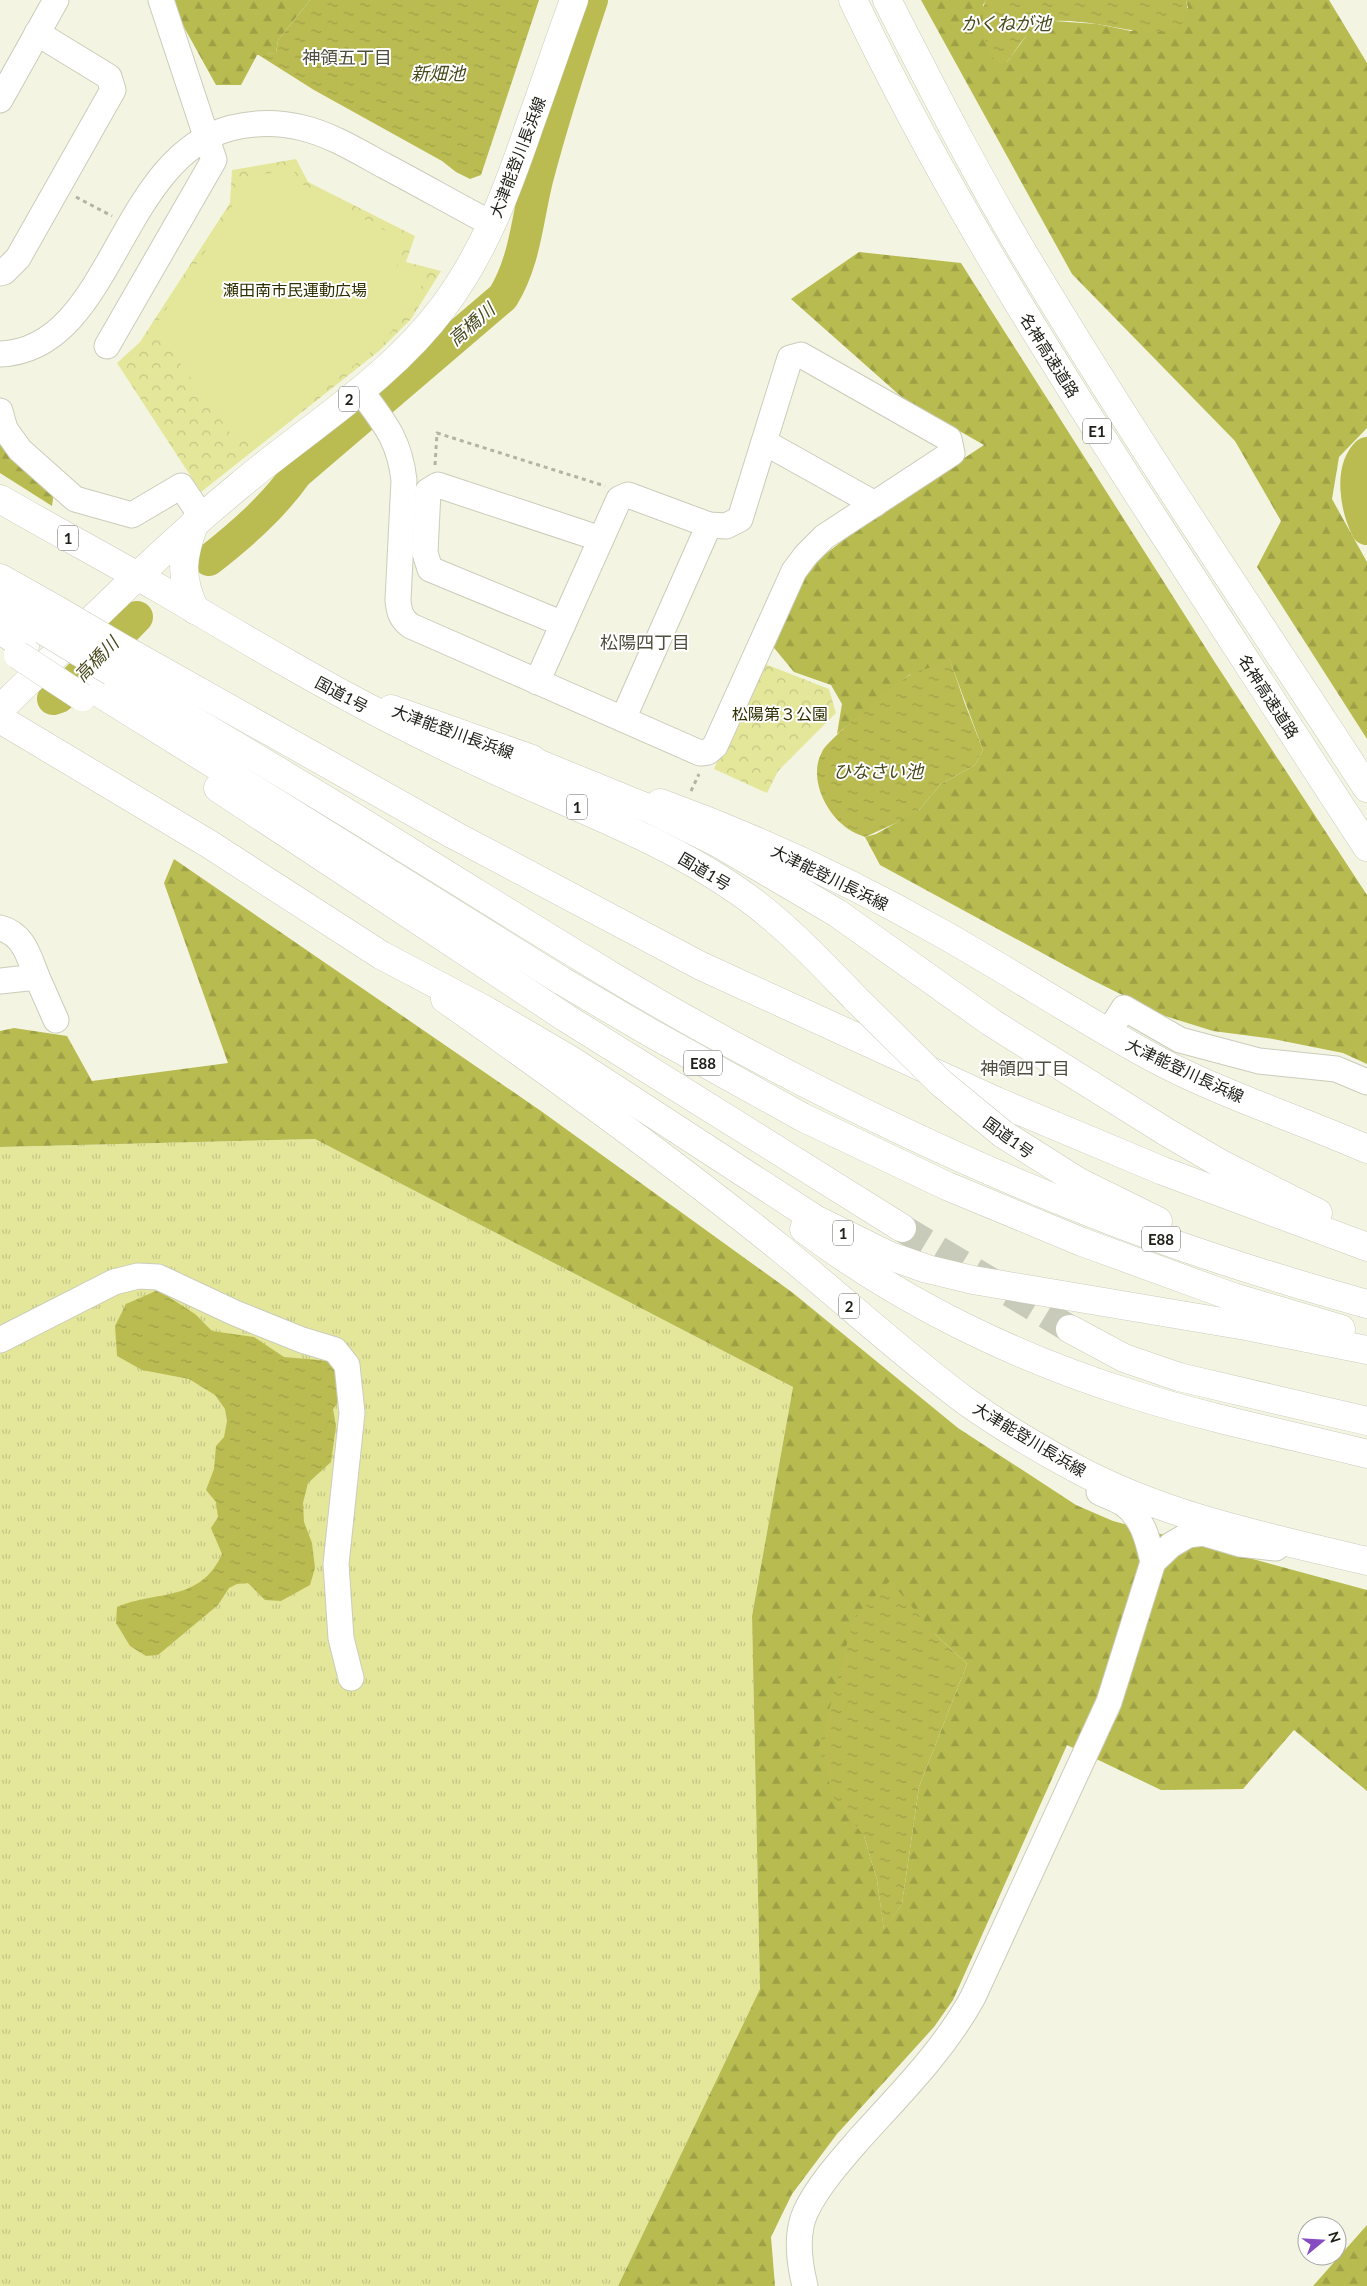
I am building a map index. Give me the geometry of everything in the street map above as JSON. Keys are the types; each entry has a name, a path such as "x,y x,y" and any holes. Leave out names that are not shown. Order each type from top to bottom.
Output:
{"main road":[{"name":"大津能登川長浜線","path":"0,709 137,576 199,519 368,401 378,377 415,343 445,305 466,274 508,191 574,0"},
{"name":"名神高速道路","path":"853,0 931,153 1004,280 1098,432 1367,847"},
{"name":"名神高速道路","path":"886,0 960,139 1032,268 1126,418 1367,788"},
{"name":"国道1号","path":"0,500 137,576 270,655 439,744 656,843 706,870 740,892 809,951 941,1083 1003,1134 1079,1182 1170,1226 1263,1262 1367,1294"},
{"path":"194,610 186,591 183,562 199,519"},
{"name":"E88","path":"0,578 29,636"},
{"name":"E88","path":"0,603 29,636 664,1006 742,1050 886,1124 1094,1215 1246,1268 1367,1304"},
{"name":"E88","path":"0,630 29,636 102,677 562,981 673,1046 802,1117 947,1186 1082,1242 1233,1297 1367,1336"},
{"name":"大津能登川長浜線","path":"270,655 352,693 510,752 587,776 682,811 819,870 881,900 942,934 1108,1033 1193,1076 1367,1149"},
{"name":"E88","path":"102,677 566,1018 902,1228"},
{"name":"E88","path":"102,677 454,835 701,966 996,1101 1163,1171 1367,1247"},
{"name":"1","path":"0,719 209,844 381,955 487,1011 627,1096 808,1214 852,1239 899,1259 973,1280 1246,1326 1367,1350"},
{"path":"510,752 650,809 718,842 837,913 992,1023 1168,1133 1223,1165 1367,1236"},
{"name":"大津能登川長浜線","path":"381,955 563,1082 651,1148 780,1248 967,1402 1001,1425 1083,1472 1177,1512 1255,1535 1367,1561"},
{"path":"627,1096 854,1265 898,1292 987,1337 1042,1362 1135,1395 1189,1411 1367,1454"},
{"path":"1070,1329 1124,1358 1179,1377 1367,1421"}],"street":[{"path":"3,87 56,0"},
{"path":"107,346 214,160 161,0"},
{"path":"0,273 4,272 18,258 113,90 109,77 37,33"},
{"path":"0,355 16,354 41,344 62,328 95,285 150,191 167,170 186,151 206,138 222,131 249,124 276,123 303,128 353,149 492,224"},
{"path":"537,682 619,499 628,496 709,524 726,526 740,520 790,358 801,355 949,439 952,453 824,537 806,555 794,572 715,746 704,763"},
{"path":"368,401 391,431 398,446 404,480 398,600 399,612 404,621 411,626 700,753 704,763"},
{"path":"0,411 5,429 20,450 75,499 132,515 181,486 199,519"},
{"path":"764,442 875,504"},
{"path":"563,624 430,569 425,553 428,491 438,485 601,539"},
{"path":"623,719 709,524"},
{"path":"0,928 6,930 25,945 56,1020"},
{"path":"0,982 37,977"},
{"path":"1108,1033 1124,1008 1180,1040 1259,1060 1336,1069 1367,1082"},
{"path":"2,1334 114,1282 138,1276 158,1277 235,1313 302,1340 335,1350 347,1366 352,1413 336,1564 341,1638 350,1678"},
{"path":"805,2286 800,2265 799,2238 806,2212 836,2166 944,2043 973,1997 1109,1702 1153,1562 1148,1537 1133,1513 1123,1503 1074,1476 1048,1453"},
{"path":"1153,1562 1171,1545 1188,1535 1203,1533 1240,1544 1270,1548 1309,1548"}],"path":[{"path":"69,194 112,217"},
{"path":"438,485 435,476 437,432 613,489 619,499"},
{"path":"691,791 704,763"}],"green space":[{"path":"169,0 310,0 278,40 276,53 257,55 241,85 216,85"},
{"path":"921,0 986,0 983,5 1007,62 1030,31 1054,21 1097,24 1131,31 1188,8 1186,0 1329,0 1367,63 1367,428 1339,457 1332,499 1367,562 1367,739 1257,567 1281,521 1235,441 1072,274"},
{"name":"瀬田南市民運動広場","path":"296,159 308,182 415,236 406,262 441,271 411,319 379,351 201,492 117,363 140,342 230,203 232,170"},
{"name":"瀬田南市民運動広場","path":"293,170 302,184 405,242 397,267 426,278 383,343 256,439 234,438 154,327 211,243 233,205 236,178"},
{"path":"859,252 961,263 1214,661 1367,895 1367,1064 1343,1053 1273,1039 1213,1031 1165,1016 1090,979 880,865 865,837 876,834 919,810 941,784 975,765 983,750 949,658 941,665 909,675 837,734 842,704 831,685 794,672 770,643 802,572 862,526 984,445 905,400 791,299"},
{"path":"0,435 54,491 52,506 0,473"},
{"name":"松陽第３公園","path":"760,662 829,689 836,713 778,771 767,793 714,769"},
{"path":"174,859 541,1111 793,1293 958,1428 1076,1505 1113,1521 1367,1590 1367,1791 1294,1730 1243,1789 1161,1790 1067,1745 953,2000 934,2027 837,2134 792,2194 771,2237 775,2286 618,2286 760,1989 752,1616 793,1387 315,1139 0,1147 0,1031 14,1028 67,1036 92,1081 228,1063 164,883","holes":["935,1634 967,1664 919,1787 902,1904 884,1930 877,1880 864,1836"]},
{"path":"315,1139 793,1387 752,1616 760,1989 618,2286 0,2286 0,1147"},
{"path":"1367,2225 1367,2286 1313,2286 1331,2266 1347,2266 1347,2248"}],"water":[{"name":"新畑池","path":"310,0 539,0 481,175 470,179 456,172 442,161 314,90 257,54 276,53 278,40"},
{"name":"かくねが池","path":"986,0 1186,0 1187,16 1180,25 1169,30 1154,32 1075,21 1046,23 1038,26 1026,36 1007,62 1001,64 991,56 986,44 983,12"},
{"name":"ひなさい池","path":"949,657 983,750 975,765 941,784 919,810 909,817 865,837 853,832 835,817 820,791 817,771 818,761 822,752 848,725 901,681 913,673 939,664"},
{"path":"158,1290 195,1314 212,1331 254,1337 284,1357 331,1361 341,1372 341,1398 333,1409 336,1426 331,1462 308,1483 303,1503 304,1522 312,1543 315,1568 310,1585 281,1601 265,1600 248,1583 237,1584 229,1588 218,1605 158,1655 146,1656 130,1646 116,1623 117,1607 176,1593 189,1588 202,1581 213,1570 222,1554 211,1528 218,1517 216,1502 206,1490 214,1469 216,1446 224,1437 227,1421 225,1409 215,1395 189,1379 142,1370 117,1356 115,1326 126,1304"},
{"path":"890,1581 935,1634 967,1664 919,1787 902,1904 884,1931 877,1880 864,1836 834,1799 819,1747 854,1618"}],"waterway":[{"name":"高橋川","path":"209,560 256,520 297,473 503,297 521,255 543,157 592,0"},
{"path":"1367,453 1361,461 1356,480 1360,511 1367,529"},
{"name":"高橋川","path":"53,699 59,697 137,617"}],"tunnel":[{"path":"902,1228 1070,1329"}],"district":[{"name":"神領五丁目","path":"347,57"},
{"name":"松陽四丁目","path":"645,642"},
{"name":"神領四丁目","path":"1025,1068"}]}
